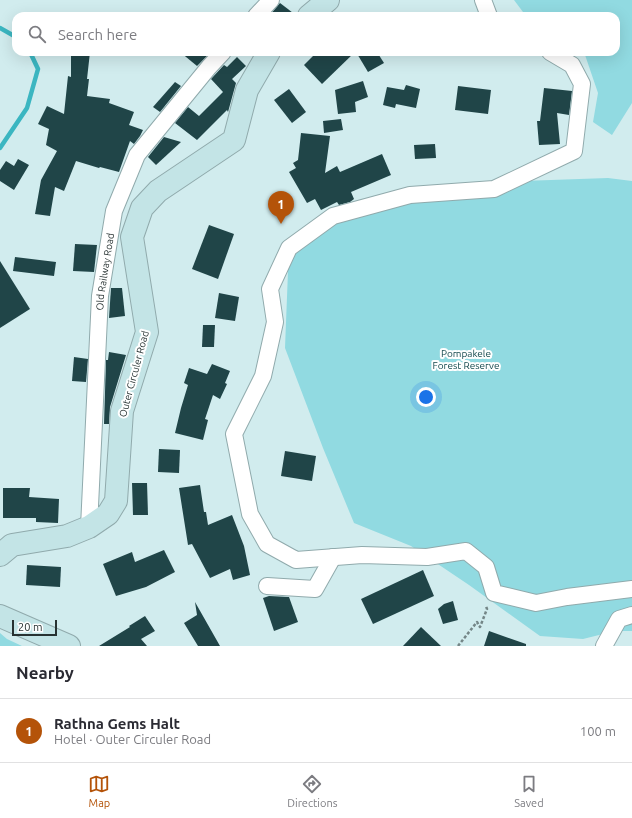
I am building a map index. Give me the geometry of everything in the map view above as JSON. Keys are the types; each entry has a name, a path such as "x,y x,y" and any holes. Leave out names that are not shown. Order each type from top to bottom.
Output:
{"street":[{"path":"260,12 271,0"},
{"path":"314,12 328,0"},
{"path":"483,0 488,12"},
{"name":"Old Railway Road","path":"88,526 100,296 114,211 137,155 209,66 219,56"},
{"name":"Outer Circuler Road","path":"0,555 12,546 67,536 108,514 116,501 122,411 147,332 132,237 142,208 158,191 234,140 247,90 267,56"},
{"path":"557,56 572,65 582,84 574,151 494,189 410,195 333,216 289,248 270,289 275,322 263,376 234,434 250,514 267,544 296,560 362,555 427,557 466,551 486,567 494,593 536,603 567,597 632,589"},
{"path":"267,586 315,588 333,557"},
{"path":"0,616 69,646"},
{"path":"604,646 619,619 632,616"}],"path":[{"path":"458,646 477,622 480,627 487,609 484,603 494,593"}],"green space":[{"path":"514,0 632,0 632,103 612,135 593,122 598,93 585,56 620,56 620,12 523,12"},
{"name":"Pompakele Forest Reserve","path":"608,178 632,181 632,631 615,631 583,639 540,636 469,585 411,546 354,523 323,448 285,348 289,246 359,212 490,182"},
{"path":"0,633 7,639 22,646 0,646"}],"building":[{"path":"280,3 292,12 272,12"},
{"path":"71,56 90,56 87,96 110,99 109,103 134,112 129,125 143,130 134,144 130,141 119,172 76,161 64,191 55,187 50,216 35,214 41,180 57,151 46,145 49,129 38,124 47,106 64,114 68,76 71,77"},
{"path":"185,56 207,56 197,66"},
{"path":"313,56 351,56 322,84 304,65"},
{"path":"358,56 380,56 384,63 368,72"},
{"path":"237,57 246,66 232,79 236,83 228,112 227,110 197,140 175,123 188,107 199,116 223,92 211,79 224,65 227,67"},
{"path":"363,81 368,97 355,102 356,112 338,114 335,90"},
{"path":"175,82 181,86 160,112 153,107"},
{"path":"406,85 420,89 416,108 396,104 395,108 383,105 387,87 404,90"},
{"path":"458,86 491,90 488,114 455,110"},
{"path":"544,88 572,91 569,115 557,113 560,144 539,145 537,121 540,121"},
{"path":"289,89 306,112 292,123 274,100"},
{"path":"341,119 343,130 324,133 323,121"},
{"path":"301,133 330,136 325,173 337,166 340,172 382,154 391,175 351,192 354,199 350,202 339,205 337,202 321,210 315,199 307,203 289,172 296,168 293,163 298,160"},
{"path":"164,137 181,142 156,165 148,157"},
{"path":"435,144 436,158 415,159 414,145"},
{"path":"18,159 29,165 14,190 0,181 0,170 6,161 14,166"},
{"path":"209,225 234,234 218,279 192,269"},
{"path":"75,244 97,245 94,272 73,271"},
{"path":"15,257 56,262 54,276 13,271"},
{"path":"0,261 30,309 0,328"},
{"path":"111,288 122,288 125,316 109,318"},
{"path":"219,293 239,297 235,321 215,318"},
{"path":"203,325 215,325 214,347 202,347"},
{"path":"109,352 126,355 110,407 109,424 104,424 106,360 108,360"},
{"path":"74,357 88,359 86,382 72,381"},
{"path":"212,364 230,371 225,383 227,384 220,399 213,395 205,419 208,420 203,440 175,433 188,385 184,383 189,368 207,374"},
{"path":"159,449 180,450 179,473 158,472"},
{"path":"285,451 316,456 312,481 281,476"},
{"path":"132,483 147,483 148,515 133,515"},
{"path":"200,485 204,512 206,512 208,525 232,515 244,546 250,575 233,580 230,569 210,578 192,544 188,545 179,488"},
{"path":"3,488 30,488 29,497 59,499 58,523 36,522 36,518 3,518"},
{"path":"164,550 175,572 146,587 116,596 103,564 132,552 135,562"},
{"path":"27,565 61,567 60,587 26,585"},
{"path":"423,570 434,596 373,624 361,599"},
{"path":"269,596 289,597 298,622 274,631 263,598"},
{"path":"453,601 458,620 443,624 438,609 444,604"},
{"path":"195,602 220,646 198,646 184,623 197,615"},
{"path":"145,616 155,631 141,639 147,646 99,646 130,627 129,626"},
{"path":"421,627 441,646 403,646"},
{"path":"489,631 526,644 526,646 484,646"}],"waterway":[{"path":"0,28 12,35"},
{"path":"0,148 27,108 38,69 32,56"}],"place":[{"name":"Rathna Gems Halt","path":"281,224"}]}
